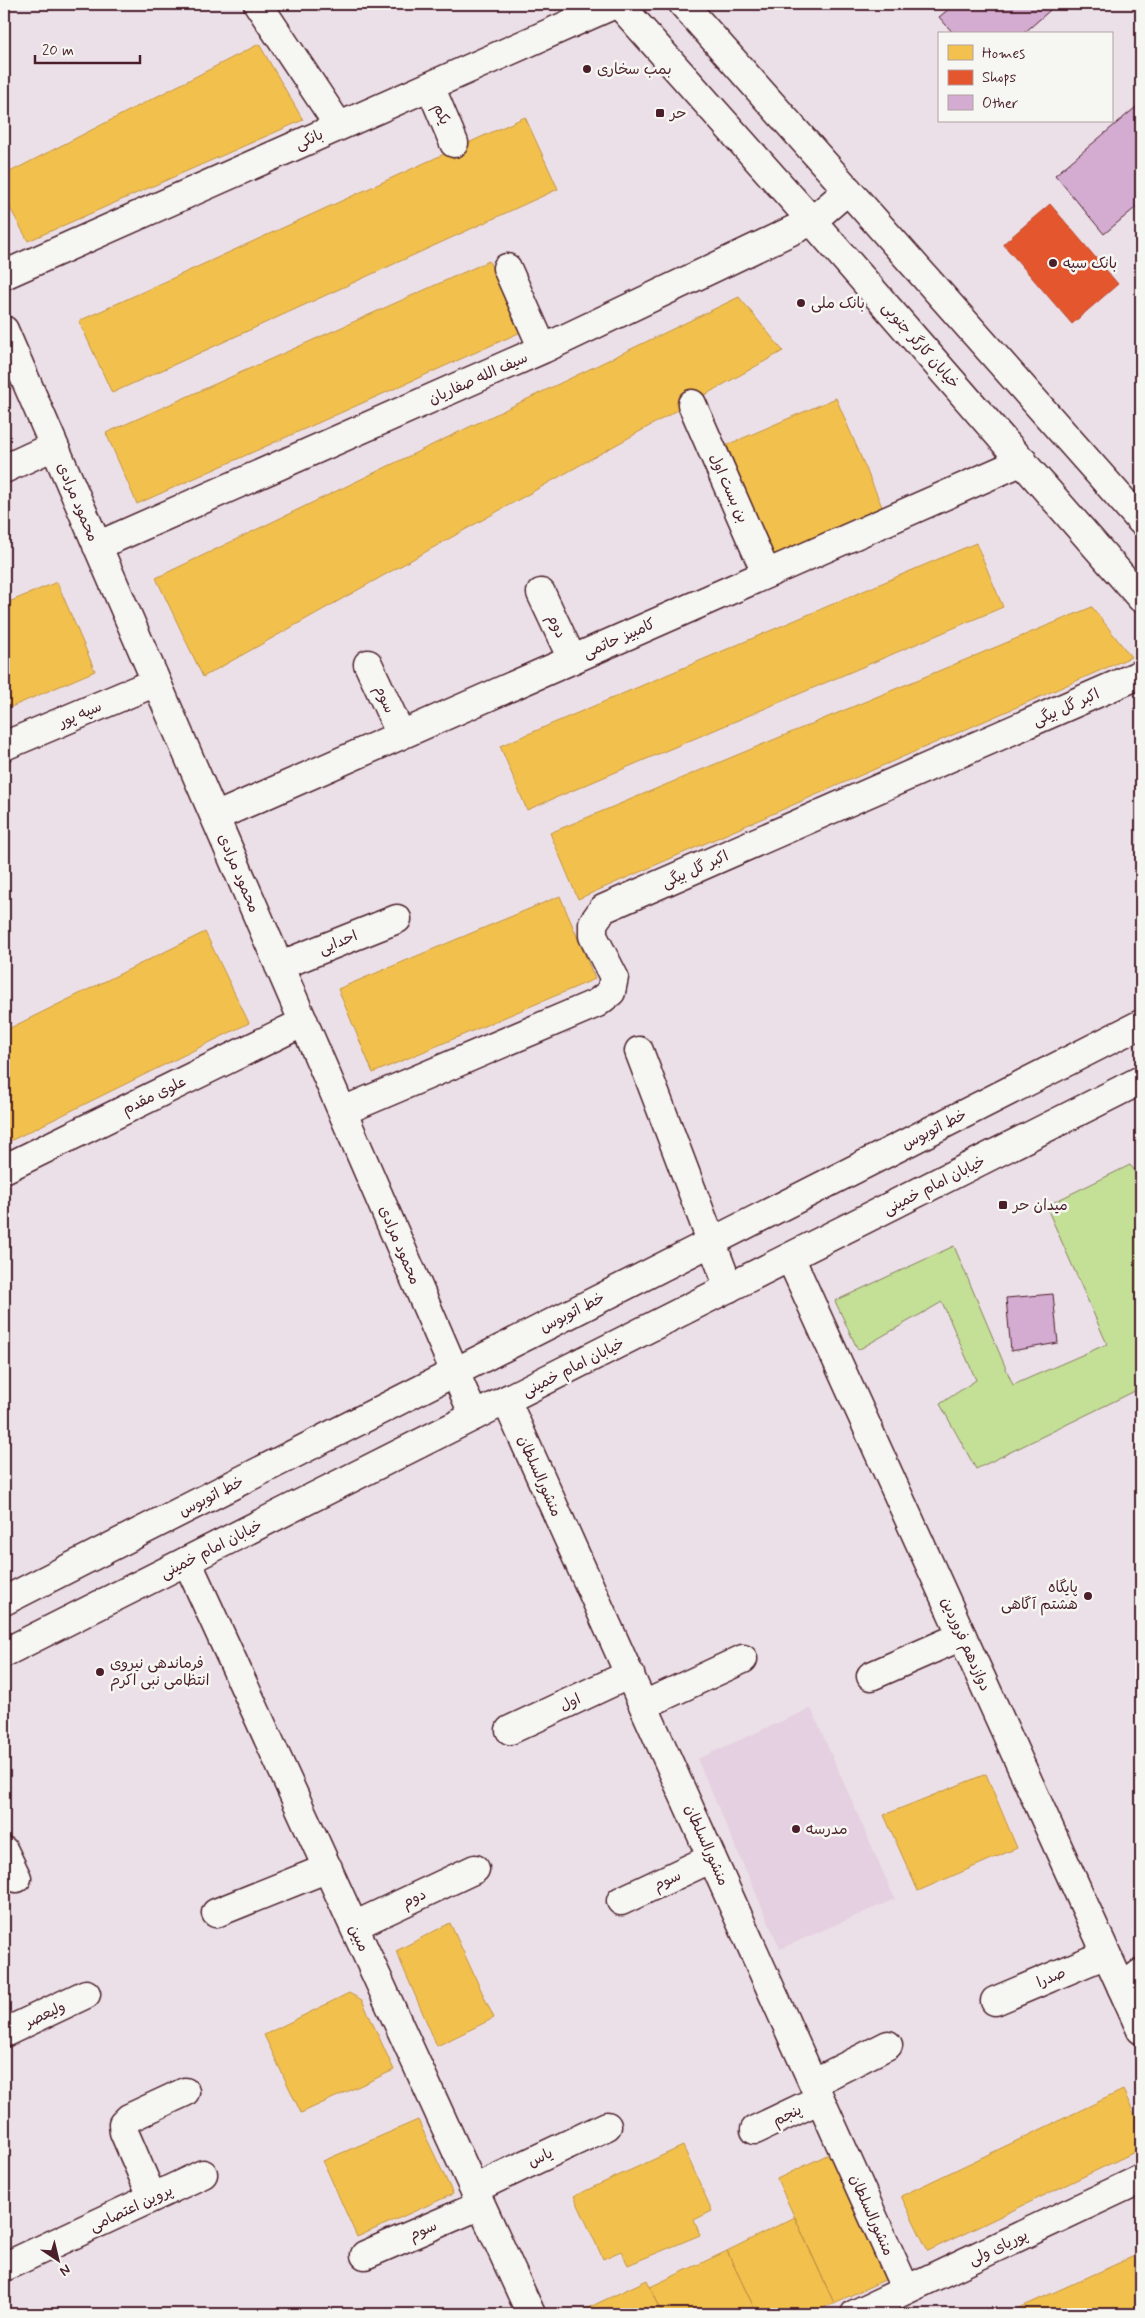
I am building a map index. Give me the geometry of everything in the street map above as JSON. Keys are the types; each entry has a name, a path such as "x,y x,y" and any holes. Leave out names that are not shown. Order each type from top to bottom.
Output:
{"street":[{"path":"258,4 338,126"},
{"name":"بانکی","path":"4,275 615,4"},
{"name":"خیابان کارگر جنوبی","path":"618,4 812,221 1141,598"},
{"path":"683,4 1141,521"},
{"name":"یکم","path":"430,86 454,143"},
{"name":"سیف الله صفاریان","path":"97,546 542,349 812,221 848,190"},
{"path":"507,268 542,349"},
{"name":"محمود مرادی","path":"4,334 474,1416"},
{"name":"بن بست اول","path":"692,404 766,573"},
{"path":"4,469 54,446"},
{"name":"کامبیز حاتمی","path":"215,817 1023,461"},
{"name":"دوم","path":"541,593 572,659"},
{"name":"سوم","path":"368,664 401,735"},
{"name":"اکبر گل بیگی","path":"342,1111 597,1003 611,992 614,977 593,936 593,923 603,909 1141,674"},
{"name":"سپه پور","path":"4,746 156,682"},
{"name":"احدایی","path":"279,966 397,919"},
{"name":"علوی مقدم","path":"4,1169 304,1022"},
{"name":"خط اتوبوس","path":"4,1601 1141,1024"},
{"path":"639,1051 729,1288"},
{"name":"خیابان امام خمینی","path":"4,1653 1141,1080"},
{"name":"دوازدهم فروردین","path":"790,1257 1106,1954 1132,1981 1141,2030"},
{"name":"منشورالسلطان","path":"506,1400 906,2290"},
{"name":"مبین","path":"187,1561 531,2314"},
{"path":"870,1676 962,1636"},
{"path":"644,1705 743,1659"},
{"name":"اول","path":"510,1730 630,1674"},
{"path":"4,1851 17,1878"},
{"name":"سوم","path":"621,1901 712,1858"},
{"path":"216,1912 328,1868"},
{"name":"دوم","path":"354,1926 474,1869"},
{"name":"صدرا","path":"995,2001 1106,1954"},
{"name":"ولیعصر","path":"4,2032 86,1994"},
{"path":"817,2091 888,2046"},
{"name":"پنجم","path":"755,2130 817,2091"},
{"path":"152,2197 124,2132 123,2124 128,2118 185,2092"},
{"name":"یاس","path":"478,2197 607,2126"},
{"name":"پروین اعتصامی","path":"4,2267 203,2174"},
{"name":"پوریای ولی","path":"855,2314 1141,2179"},
{"name":"سوم","path":"365,2255 478,2197"}],"shaded area":[{"name":"مدرسه","path":"811,1708 895,1899 780,1949 697,1759"}],"green space":[{"path":"1130,1165 1141,1177 1141,1388 976,1469 940,1404 976,1380 942,1302 858,1350 835,1301 954,1246 1013,1385 1107,1344 1046,1206"}],"building: Homes":[{"path":"259,44 303,120 28,241 4,197 4,175"},
{"path":"525,117 558,189 112,393 79,321"},
{"path":"489,261 521,332 137,504 106,433"},
{"path":"739,297 783,351 203,677 156,578"},
{"path":"836,398 883,509 773,556 727,445"},
{"path":"976,543 1003,607 527,810 500,746"},
{"path":"57,582 95,671 4,710 4,604"},
{"path":"1092,607 1131,657 578,899 550,833"},
{"path":"560,896 595,979 373,1073 338,989"},
{"path":"205,932 249,1023 4,1144 4,1031"},
{"path":"986,1774 1017,1848 918,1891 884,1815"},
{"path":"450,1923 494,2018 437,2046 396,1951"},
{"path":"349,1993 362,2000 394,2070 301,2113 264,2035"},
{"path":"1123,2090 1141,2128 1141,2149 928,2251 901,2196"},
{"path":"418,2120 453,2194 357,2237 323,2161"},
{"path":"683,2146 712,2211 694,2220 700,2235 628,2265 621,2251 603,2259 574,2196"},
{"path":"831,2153 889,2278 834,2303 777,2179"},
{"path":"795,2217 834,2303 811,2314 757,2314 727,2251"},
{"path":"727,2251 757,2314 663,2314 650,2287"},
{"path":"1141,2253 1141,2314 1006,2314"},
{"path":"647,2280 663,2314 575,2314"}],"building: Shops":[{"path":"1050,204 1118,284 1072,324 1003,244"}],"building: Other":[{"path":"955,4 1057,4 1025,32 952,32 939,17"},
{"path":"1136,107 1141,114 1141,203 1104,234 1055,175"},
{"path":"1053,1294 1058,1343 1011,1351 1006,1298"}],"place":[{"name":"بمب سخاری","path":"587,69"},
{"name":"حر","path":"660,113"},
{"name":"بانک سپه","path":"1053,263"},
{"name":"بانک ملی","path":"801,303"},
{"name":"میدان حر","path":"1003,1205"},
{"name":"پایگاه هشتم آگاهی","path":"1088,1596"},
{"name":"فرماندهی نیروی انتظامی نبی اکرم","path":"100,1672"},
{"name":"مدرسه","path":"796,1829"}]}
